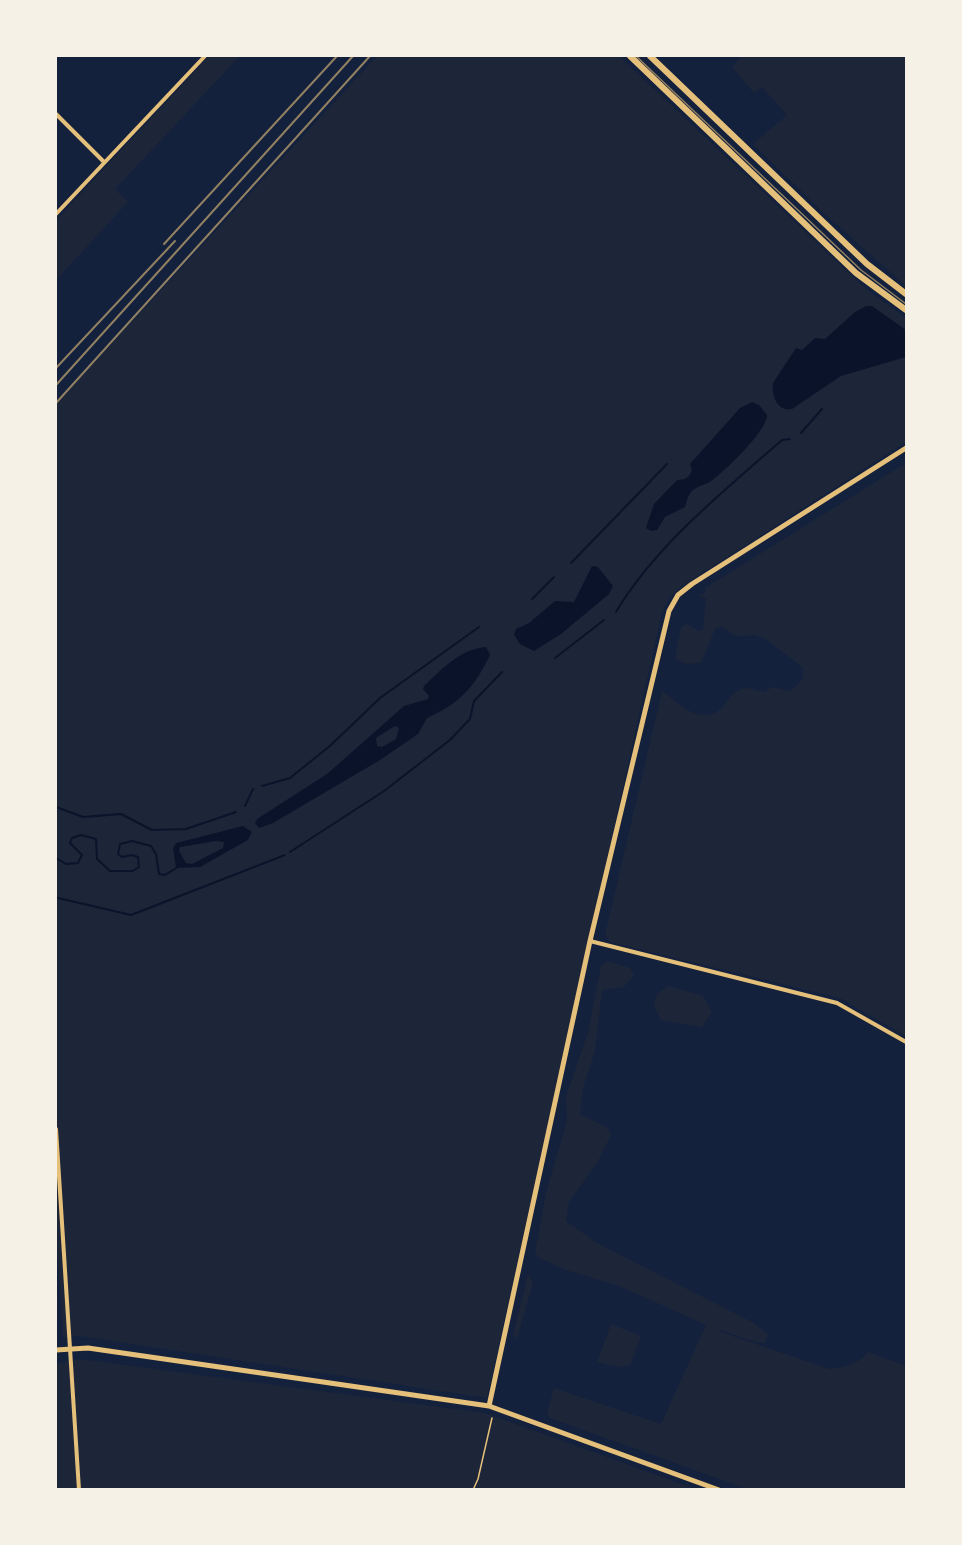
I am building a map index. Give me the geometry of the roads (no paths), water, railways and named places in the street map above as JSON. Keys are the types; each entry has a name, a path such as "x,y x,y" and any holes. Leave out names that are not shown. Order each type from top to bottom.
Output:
{"main road":[{"path":"630,56 856,273 906,310"},
{"path":"650,56 867,264 906,294"},
{"path":"680,104 689,93"}],"street":[{"path":"56,214 205,56"},
{"path":"56,114 104,162"},
{"path":"489,1406 590,941 663,626 678,596 906,448"},
{"path":"590,941 837,1003 906,1042"},
{"path":"56,1129 79,1490"},
{"path":"56,1350 70,1347 489,1406 719,1490"}],"waterway":[{"path":"801,433 822,409"},
{"path":"616,612 650,564 692,520 782,440 790,439"},
{"path":"571,563 667,464"},
{"path":"532,599 554,577"},
{"path":"555,658 604,620"},
{"path":"262,786 290,778 331,745 380,698 479,627"},
{"path":"290,852 384,791 450,740 470,719 474,701 502,672"},
{"path":"245,806 253,789"},
{"path":"56,807 83,817 121,814 152,830 186,829 236,812"},
{"path":"56,858 66,864 78,863 82,855 70,843 72,838 81,835 96,839 97,859 110,871 133,871 139,867 138,857 132,855 122,857 118,854 120,844 132,841 151,846 156,854 159,874 165,875 178,867"},
{"path":"58,898 131,915 285,855"}],"tram line":[{"path":"636,56 861,270 906,304"}],"railway":[{"path":"164,244 337,56"},
{"path":"56,385 353,56"},
{"path":"56,403 370,56"},
{"path":"56,368 175,241"}]}
